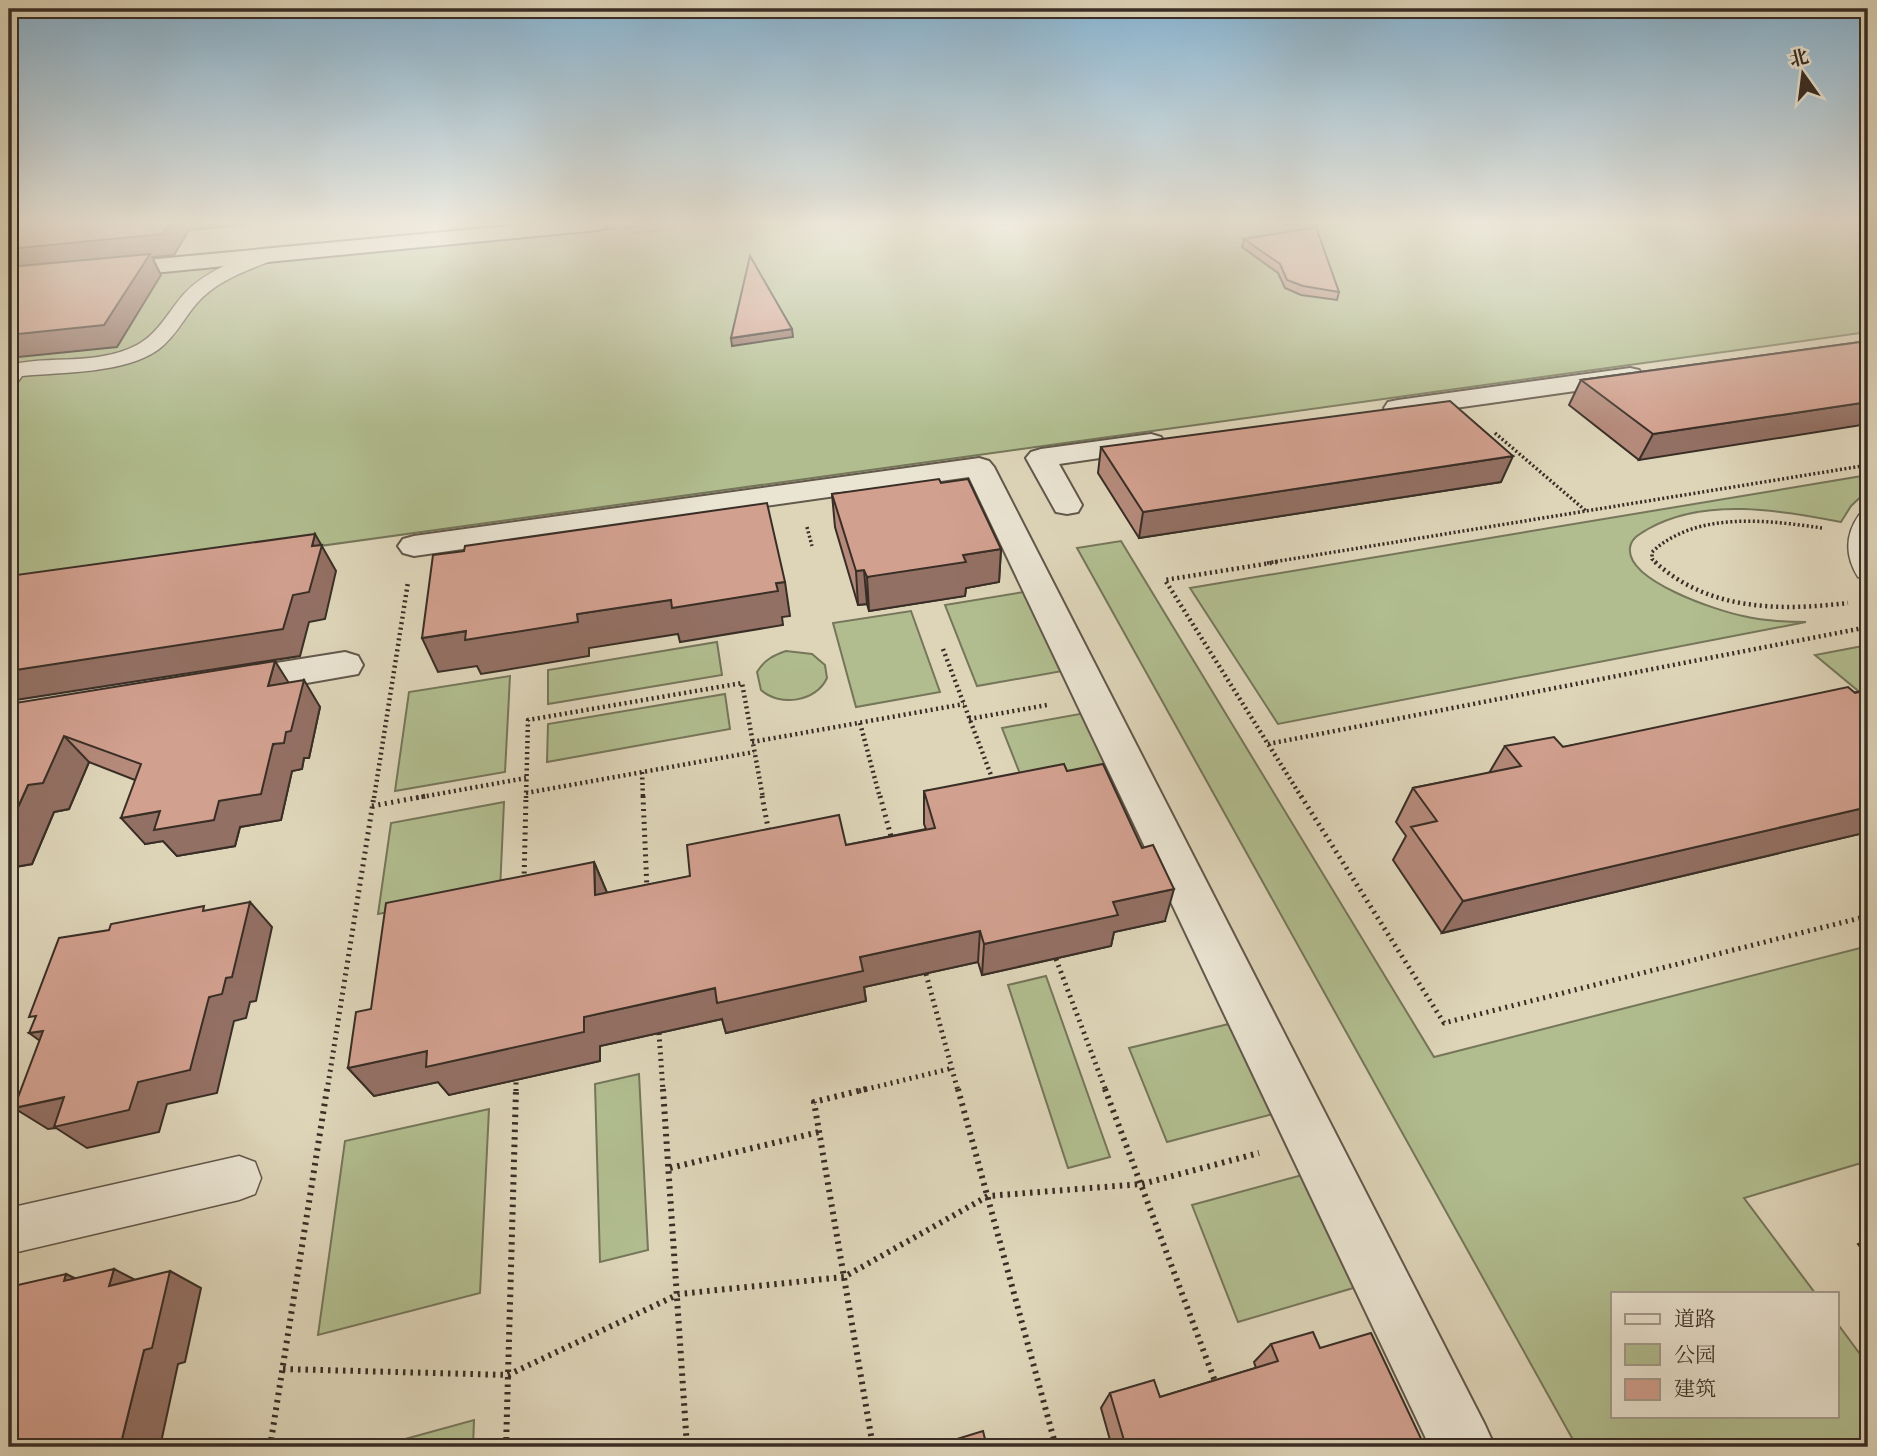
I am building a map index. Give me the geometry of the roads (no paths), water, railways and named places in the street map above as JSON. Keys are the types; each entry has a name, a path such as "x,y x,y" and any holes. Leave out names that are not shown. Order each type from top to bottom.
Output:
{"street":[{"path":"1377,411 1649,373"},
{"path":"1067,505 1041,458 1175,439"},
{"path":"414,546 979,467 1462,1447"},
{"path":"197,688 345,665"}],"lane":[{"path":"9,378 15,370 118,358 144,350 164,333 184,306 199,292"},
{"path":"1864,528 1861,554 1868,571"},
{"path":"9,1231 239,1178"}]}
